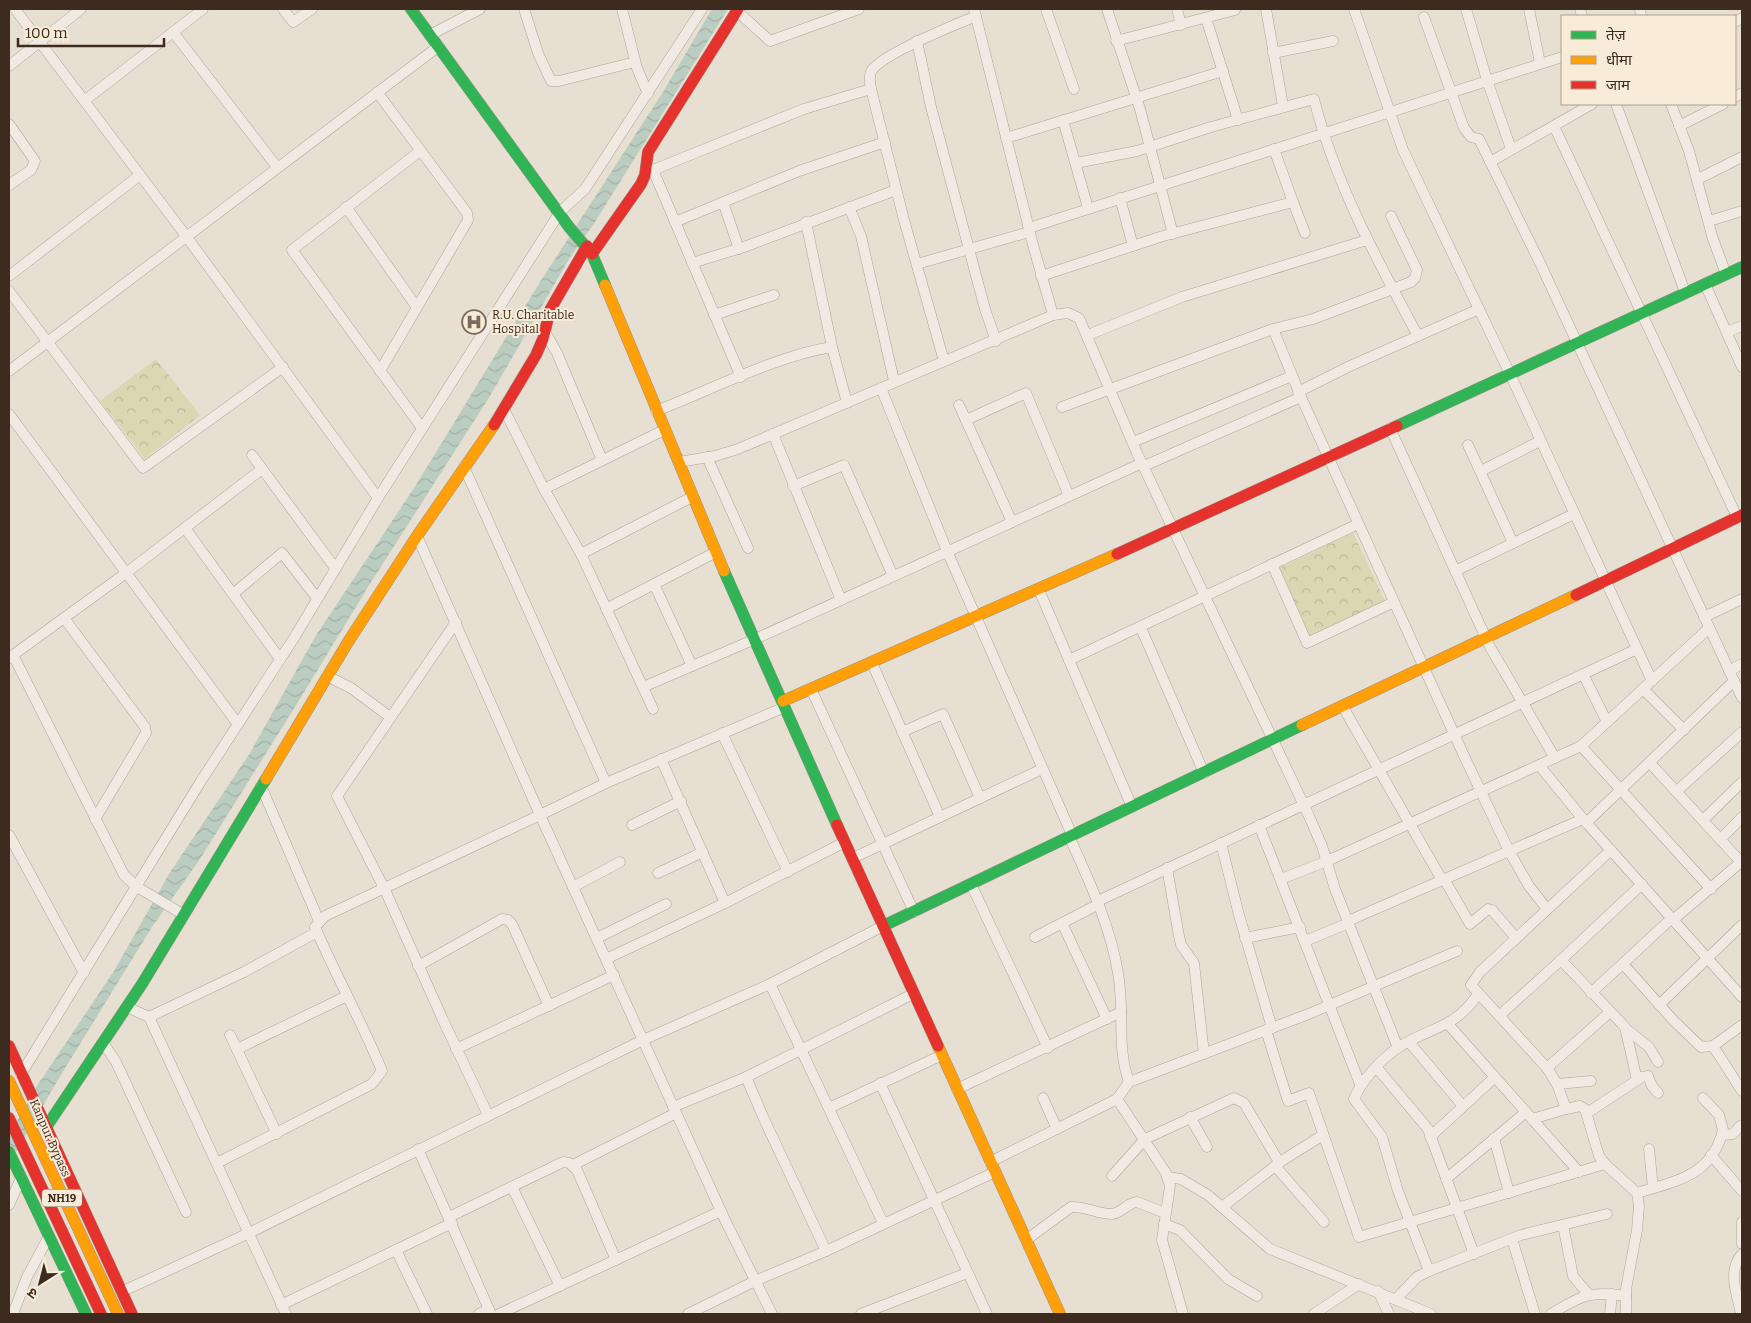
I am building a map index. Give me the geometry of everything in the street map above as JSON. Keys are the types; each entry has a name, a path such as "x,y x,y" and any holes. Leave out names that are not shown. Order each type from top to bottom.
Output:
{"main road":[{"path":"411,9 560,212 569,227 588,248 753,640 784,704 913,994 1060,1314"},
{"path":"45,1123 104,1044 184,915 327,676 417,536 504,409 544,339 544,330 550,310 588,248 636,192 649,170 645,160 648,152 738,10"},
{"path":"784,704 811,689 1039,590 1742,267"},
{"path":"883,926 1740,516"},
{"path":"9,1046 132,1314"},
{"name":"Kanpur Bypass","path":"9,1081 118,1314"},
{"name":"NH19","path":"9,1118 101,1314"},
{"path":"9,1152 86,1314"}],"street":[{"path":"15,9 186,236 378,498"},
{"path":"9,66 81,9"},
{"path":"84,101 203,9"},
{"path":"283,9 294,22 312,9"},
{"path":"430,35 480,9"},
{"path":"524,9 538,52 551,81 559,81 636,62"},
{"path":"21,1074 238,723 280,659 378,498 560,212 585,189 702,9"},
{"path":"738,10 770,41 859,9"},
{"path":"1046,9 1074,89"},
{"path":"1107,9 1116,41 1136,96 1173,234"},
{"path":"1177,9 1181,25"},
{"path":"1266,9 1283,106"},
{"path":"1354,9 1388,112 1403,150 1510,374 1652,681"},
{"path":"1467,9 1487,80 1511,149"},
{"path":"1529,9 1540,63"},
{"path":"626,10 636,62 648,94"},
{"path":"1116,41 1235,10"},
{"path":"944,361 896,190 871,89 870,76 872,69 917,41 975,12 1029,230 1053,315"},
{"path":"1424,17 1464,128 1471,137 1479,138 1742,698"},
{"path":"1206,18 1238,120"},
{"path":"173,32 277,168"},
{"path":"917,41 931,107 968,249 996,341"},
{"path":"1273,53 1333,41"},
{"path":"9,371 439,46"},
{"path":"917,264 1029,230 1088,208 1561,56"},
{"path":"1006,138 1136,96 1223,71"},
{"path":"741,377 675,222 649,170 804,109 871,89"},
{"path":"377,92 467,213 468,220 416,306 380,371"},
{"path":"1076,163 1149,148 1283,106 1314,99 1323,133 1367,240 1418,336"},
{"path":"1490,162 1590,105"},
{"path":"1616,105 1686,292"},
{"path":"1671,105 1698,179 1726,274"},
{"path":"1679,126 1721,105"},
{"path":"1063,120 1088,208"},
{"path":"9,124 34,158 35,164 9,184"},
{"path":"1554,126 1740,516"},
{"path":"675,222 799,171 885,142"},
{"path":"1274,149 1305,234"},
{"path":"420,151 292,250 422,428"},
{"path":"1698,179 1742,157"},
{"path":"9,276 140,175"},
{"path":"692,263 739,249 806,222 896,190"},
{"path":"1120,198 1133,246"},
{"path":"723,202 739,249"},
{"path":"1041,276 1173,234 1293,202"},
{"path":"346,207 416,306"},
{"path":"850,207 868,264 894,381"},
{"path":"1709,221 1742,211"},
{"path":"1062,407 1273,329 1313,319 1411,282 1417,275 1391,216"},
{"path":"806,222 832,347 847,402"},
{"path":"1088,335 1182,297 1367,240"},
{"path":"1705,284 1742,367"},
{"path":"9,291 143,468 283,367"},
{"path":"714,315 774,296"},
{"path":"643,688 1069,496 1191,447 1299,394 1350,366 1479,309"},
{"path":"679,462 731,452 894,381 996,341 1053,315 1072,314 1082,322 1143,465 1175,528 1304,804 1398,1048"},
{"path":"1726,332 1742,326"},
{"path":"1273,329 1299,394 1454,734 1509,850 1529,886 1547,909"},
{"path":"544,330 557,353 602,460"},
{"path":"656,411 782,360 832,347"},
{"path":"1133,442 1292,376"},
{"path":"881,388 948,551 1071,836 1108,928 1122,1000 1121,1048 1129,1082"},
{"path":"966,420 1026,393 1069,496"},
{"path":"959,405 1012,522"},
{"path":"504,409 544,489 581,554 653,709"},
{"path":"9,414 238,723"},
{"path":"1390,428 1486,638 1555,758"},
{"path":"544,489 664,430"},
{"path":"773,434 841,600"},
{"path":"1480,471 1540,441"},
{"path":"1468,445 1513,543"},
{"path":"252,455 335,568"},
{"path":"707,458 748,548"},
{"path":"793,486 844,465 893,576"},
{"path":"464,467 606,783"},
{"path":"184,915 138,887 124,875 11,657 126,573 262,468"},
{"path":"581,554 692,497"},
{"path":"1454,570 1574,514"},
{"path":"1069,660 1141,628 1206,594 1358,524"},
{"path":"184,528 280,659"},
{"path":"417,536 606,960 722,1211 772,1314"},
{"path":"606,608 716,552"},
{"path":"233,594 282,553 317,598"},
{"path":"1272,564 1307,642 1394,602"},
{"path":"654,584 692,666"},
{"path":"1039,590 1132,806"},
{"path":"1704,617 1742,599"},
{"path":"64,618 145,727 146,732 95,819"},
{"path":"456,622 337,796 385,890 418,966 488,1115"},
{"path":"1141,628 1204,772"},
{"path":"1281,879 1326,862 1581,746 1709,628"},
{"path":"1035,936 1167,868 1637,649"},
{"path":"872,663 940,817"},
{"path":"1729,671 1742,664"},
{"path":"1583,674 1607,722"},
{"path":"327,676 351,688 390,717"},
{"path":"1305,941 1509,850 1585,821 1650,763 1734,681"},
{"path":"811,689 914,912"},
{"path":"1642,689 1684,730"},
{"path":"217,1163 372,1084 382,1070 315,927 324,916 385,890 606,783 784,704"},
{"path":"1343,707 1470,924 1488,909 1492,910 1516,938"},
{"path":"902,732 943,714 980,798"},
{"path":"1677,791 1742,732"},
{"path":"722,733 788,872"},
{"path":"1581,746 1710,889"},
{"path":"661,760 726,903"},
{"path":"1591,993 1673,919 1741,862 1650,763"},
{"path":"1539,765 1585,821 1742,997"},
{"path":"853,858 1042,769"},
{"path":"1703,820 1741,783"},
{"path":"261,786 319,921"},
{"path":"632,825 681,801"},
{"path":"1721,839 1742,817"},
{"path":"1259,826 1360,1084"},
{"path":"9,835 84,973"},
{"path":"606,960 726,903 845,842"},
{"path":"1222,843 1288,1101 1309,1093 1359,1238 1605,1164"},
{"path":"1566,1109 1557,1084 1547,1068 1471,985 1472,980 1611,850"},
{"path":"658,873 703,852"},
{"path":"574,887 620,862"},
{"path":"1167,868 1179,936 1182,945 1194,962 1204,1054"},
{"path":"971,884 1048,1048"},
{"path":"1499,1016 1642,884"},
{"path":"597,938 666,904"},
{"path":"418,966 502,919 508,920 512,924 549,1006"},
{"path":"1062,923 1107,1019"},
{"path":"121,1292 249,1233 643,1040 770,984 883,926"},
{"path":"1245,938 1300,927"},
{"path":"1659,1005 1741,928"},
{"path":"149,1017 244,972 317,932"},
{"path":"688,1314 755,1281 826,1251 934,1199 1057,1129 1117,1099 1129,1082 1269,1029 1457,951"},
{"path":"1561,960 1625,1027 1649,1047 1658,1062"},
{"path":"1623,964 1696,1044 1707,1048 1713,1046 1742,1024"},
{"path":"456,1049 614,975"},
{"path":"770,984 882,1223"},
{"path":"573,1165 675,1110 913,994"},
{"path":"1429,1270 1398,1191 1382,1137 1354,1100 1360,1084 1398,1048 1448,1024 1468,1007 1478,994"},
{"path":"237,1049 347,996"},
{"path":"127,1007 149,1017 283,1310 512,1186 563,1162 573,1165 578,1170 616,1260"},
{"path":"958,1090 1121,1012"},
{"path":"1547,1068 1610,1012"},
{"path":"1448,1024 1579,1172"},
{"path":"1625,1027 1638,1080"},
{"path":"230,1035 277,1134"},
{"path":"1410,1042 1463,1106"},
{"path":"104,1044 116,1062 186,1212"},
{"path":"1713,1046 1742,1091"},
{"path":"829,1108 942,1055"},
{"path":"1377,1068 1422,1120 1459,1208 1474,1254"},
{"path":"1588,1113 1638,1080 1648,1076 1652,1086 1658,1093"},
{"path":"746,1077 764,1120 826,1251"},
{"path":"1430,1136 1495,1077"},
{"path":"1557,1084 1591,1081"},
{"path":"880,1083 987,1314"},
{"path":"1043,1098 1057,1129"},
{"path":"1112,1176 1145,1139 1234,1098 1241,1100 1277,1164 1324,1222"},
{"path":"1637,1193 1688,1178 1701,1169 1711,1155 1722,1135 1722,1123 1718,1115 1703,1098"},
{"path":"1117,1099 1145,1139 1167,1177 1170,1186 1162,1240 1183,1314"},
{"path":"1446,1179 1494,1138 1529,1116 1580,1106 1588,1113 1594,1142 1605,1164 1637,1193 1639,1206 1637,1230 1626,1296 1626,1314"},
{"path":"1190,1117 1207,1147"},
{"path":"1722,1135 1732,1134 1742,1126"},
{"path":"1222,1207 1277,1164 1323,1135"},
{"path":"1494,1138 1509,1193"},
{"path":"418,1149 490,1312 479,1314"},
{"path":"1649,1149 1653,1188"},
{"path":"1711,1155 1742,1191"},
{"path":"1167,1177 1181,1179 1208,1195 1270,1249 1430,1314"},
{"path":"9,1205 21,1178"},
{"path":"512,1186 560,1286"},
{"path":"1026,1240 1071,1207 1109,1214 1116,1213 1133,1202 1137,1202 1180,1230 1228,1279 1257,1296"},
{"path":"499,1314 722,1211"},
{"path":"1396,1299 1417,1277 1429,1270 1512,1239 1607,1214"},
{"path":"1742,1222 1742,1244"},
{"path":"1563,1225 1573,1276 1579,1286 1588,1294"},
{"path":"13,1314 27,1276 49,1236"},
{"path":"1512,1239 1535,1314"},
{"path":"396,1250 427,1314"},
{"path":"1741,1314 1733,1277 1735,1265 1742,1254"},
{"path":"861,1314 967,1273"},
{"path":"1314,1314 1359,1284"},
{"path":"1378,1292 1389,1314"},
{"path":"1551,1314 1588,1294 1626,1296"},
{"path":"1610,1314 1612,1294"}],"green space":[{"path":"156,359 200,415 145,459 100,401"},
{"path":"1353,533 1385,601 1309,636 1279,568"}],"water":[{"path":"712,9 728,9 595,222 569,259 490,396 368,587 200,859 152,927 59,1078 9,1164 9,1136 35,1089 114,971 169,874 250,753 315,637 416,485 540,282 663,92"}],"traffic: fast":[{"path":"411,9 569,227 592,254 605,285"},
{"path":"1397,426 1742,267"},
{"path":"724,571 837,825"},
{"path":"883,926 1302,725"},
{"path":"47,1126 142,984 266,779"},
{"path":"9,1152 86,1314"}],"traffic: slow":[{"path":"605,285 724,571"},
{"path":"266,779 348,642 417,536 494,425"},
{"path":"783,701 1117,554"},
{"path":"1302,725 1576,595"},
{"path":"938,1046 1060,1314"},
{"path":"9,1081 118,1314"}],"traffic: jam":[{"path":"592,254 641,184 645,175 648,152 738,9"},
{"path":"494,425 536,355 543,339 550,310 587,246"},
{"path":"1117,554 1397,426"},
{"path":"1576,595 1742,515"},
{"path":"837,825 938,1046"},
{"path":"9,1046 132,1314"},
{"path":"9,1118 101,1314"}],"place":[{"name":"R.U. Charitable Hospital","path":"474,322"}]}
